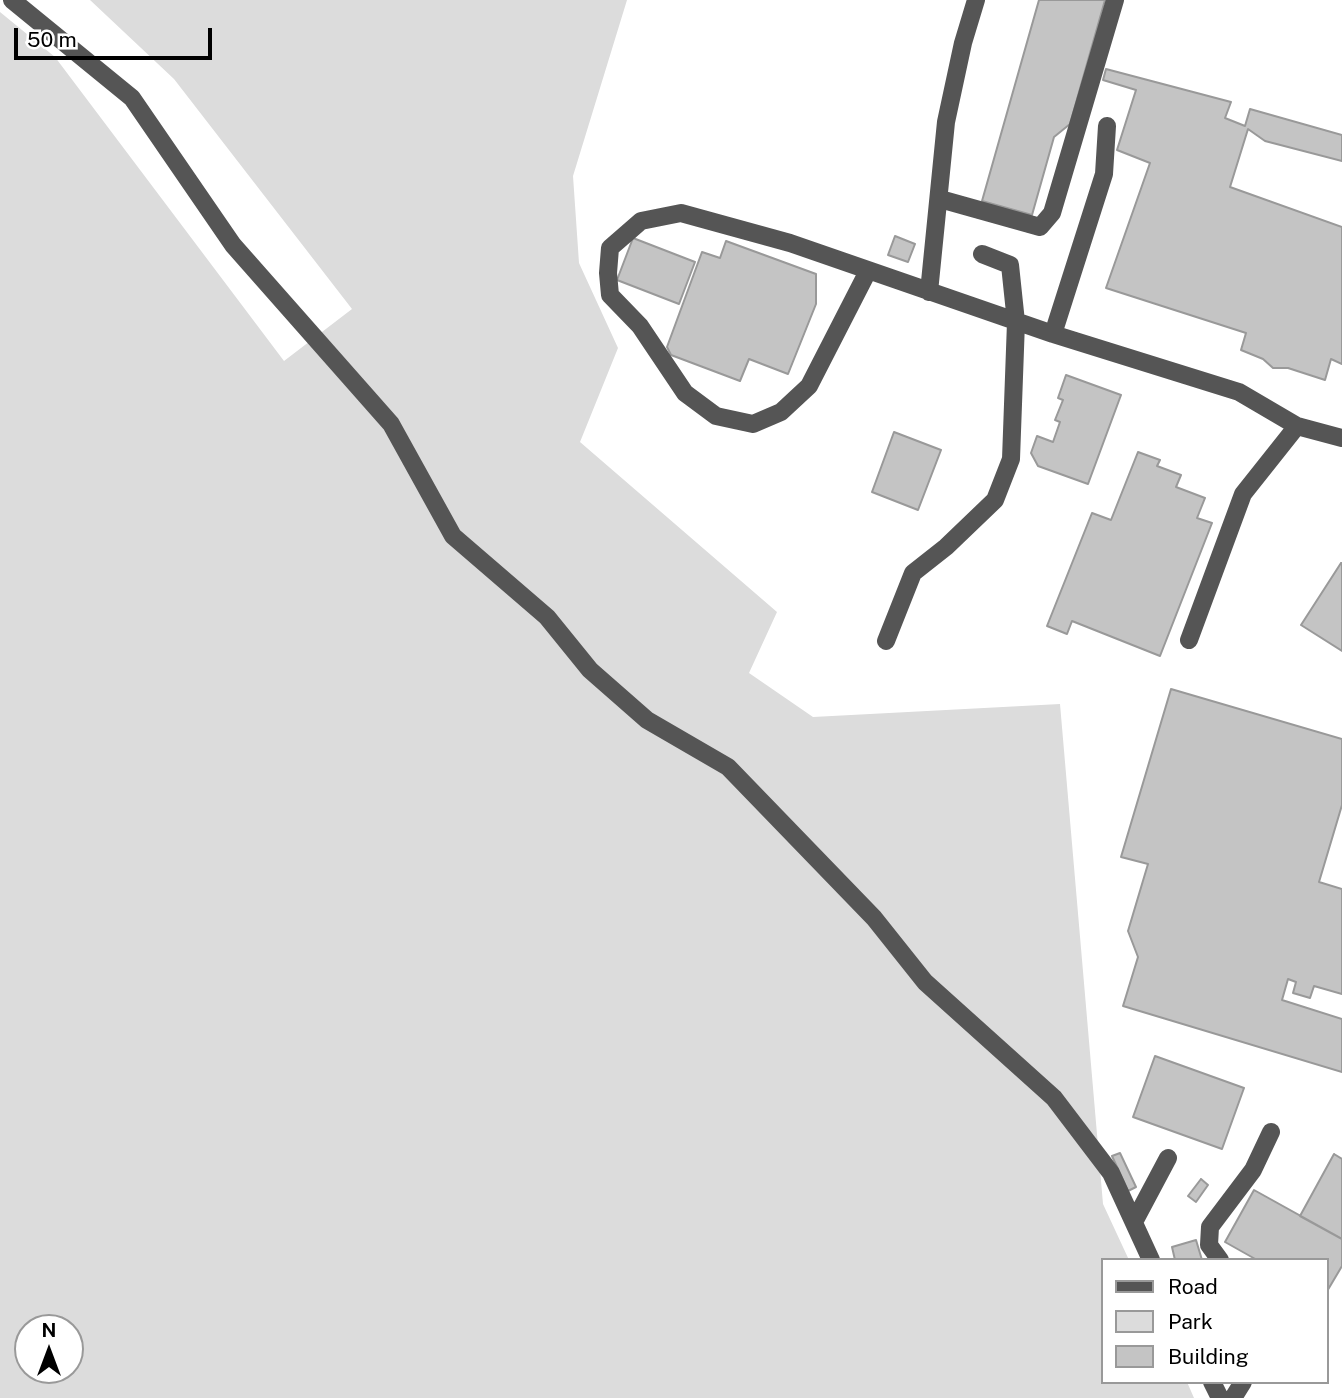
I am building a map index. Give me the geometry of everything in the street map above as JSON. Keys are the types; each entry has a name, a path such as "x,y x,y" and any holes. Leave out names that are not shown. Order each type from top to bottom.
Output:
{"street":[{"path":"12,0 132,98 233,245 391,424 453,537 547,617 590,670 647,720 728,767 874,918 925,982 1054,1098 1111,1173 1150,1258"},
{"path":"929,292 946,122 963,43 976,0"},
{"path":"940,199 1040,227 1052,214 1115,0"},
{"path":"1052,334 1104,173 1107,126"},
{"path":"868,271 808,386 781,412 753,424 716,416 685,393 640,326 610,295 608,273 610,248 641,221 681,213 790,243 1052,334 1239,392 1297,426 1342,438"},
{"path":"886,642 913,573 946,547 995,500 1012,459 1016,322 1010,265 982,254"},
{"path":"1189,640 1243,494 1297,426"},
{"path":"1219,1258 1209,1245 1210,1227 1252,1170 1271,1132"},
{"path":"1134,1222 1168,1158"}],"green space":[{"path":"90,0 627,0 573,176 579,263 618,348 580,442 777,612 749,673 813,717 1060,704 1103,1204 1128,1258 1100,1258 1100,1384 1188,1384 1194,1398 0,1398 0,12 55,57 284,361 352,309 174,79"}],"building":[{"path":"1039,0 1105,0 1070,124 1054,137 1032,215 982,201"},
{"path":"1106,69 1231,102 1225,118 1245,126 1250,109 1342,135 1342,161 1265,141 1248,129 1230,187 1342,227 1342,364 1331,359 1325,380 1288,368 1273,368 1263,359 1241,350 1246,333 1106,288 1150,163 1117,150 1136,90 1103,80"},
{"path":"895,236 915,244 908,262 888,255"},
{"path":"633,238 695,262 679,304 617,280"},
{"path":"726,241 816,274 816,304 788,374 749,359 740,381 671,355 667,347 702,252 720,258"},
{"path":"1066,375 1121,395 1088,484 1038,466 1031,453 1037,436 1053,442 1060,422 1055,420 1063,400 1058,398"},
{"path":"894,432 941,450 918,510 872,492"},
{"path":"1138,452 1160,460 1157,466 1181,475 1176,487 1205,498 1197,518 1212,523 1160,656 1072,621 1067,634 1047,626 1092,513 1111,520"},
{"path":"1342,563 1342,651 1301,625"},
{"path":"1171,689 1342,739 1342,805 1319,882 1342,889 1342,994 1314,986 1310,998 1293,993 1296,982 1288,979 1282,1000 1342,1019 1342,1072 1123,1006 1138,957 1128,931 1148,864 1121,857"},
{"path":"1155,1056 1244,1088 1222,1149 1133,1117"},
{"path":"1120,1153 1136,1187 1128,1191 1112,1156"},
{"path":"1334,1154 1342,1159 1342,1239 1300,1216"},
{"path":"1201,1179 1208,1185 1196,1202 1188,1196"},
{"path":"1254,1190 1342,1239 1342,1266 1328,1290 1328,1258 1253,1258 1225,1242"},
{"path":"1196,1240 1201,1258 1175,1258 1172,1247"}]}
